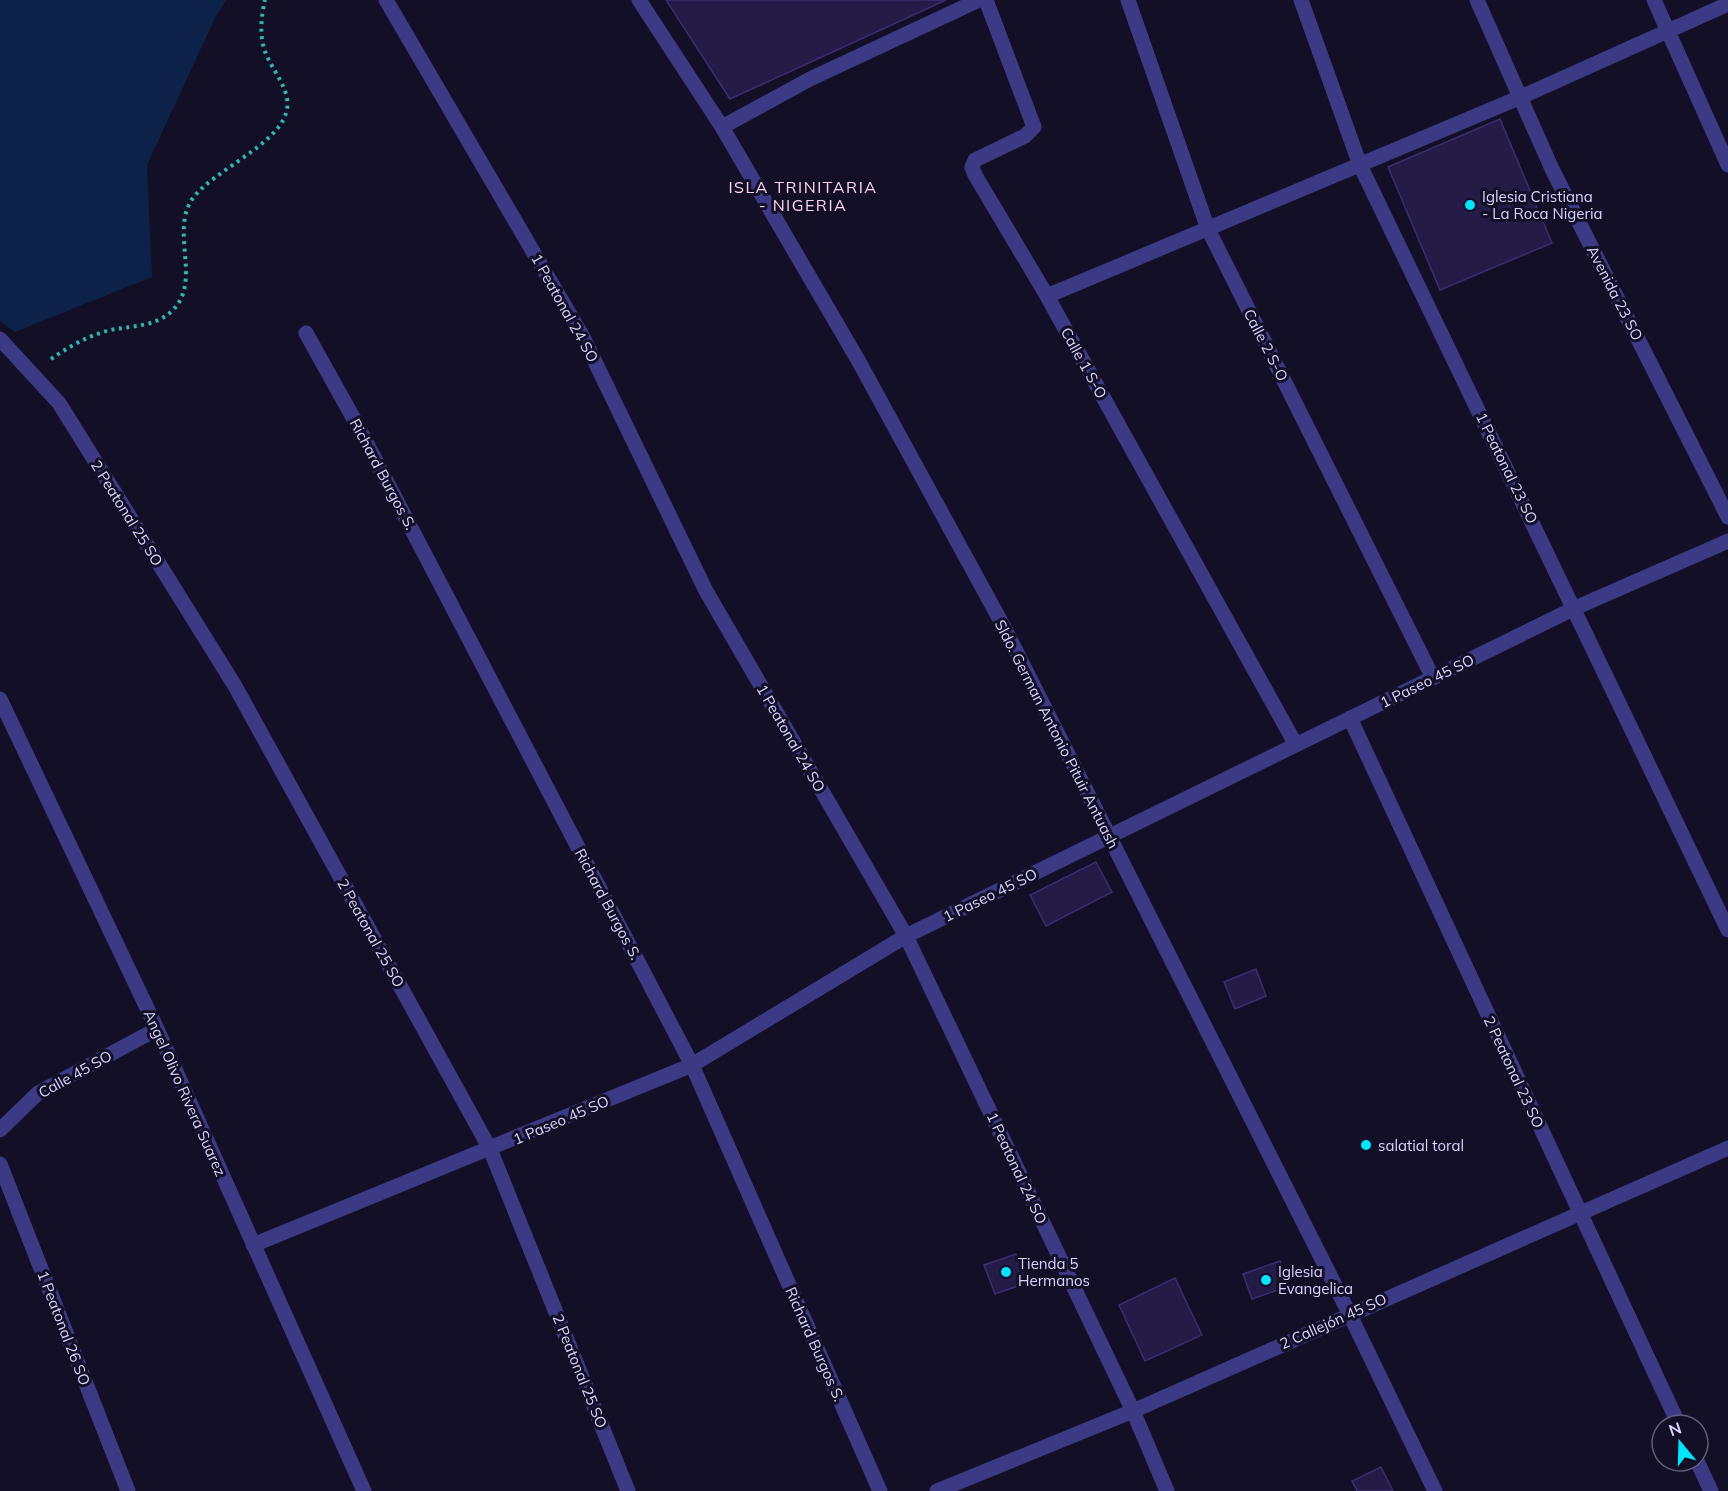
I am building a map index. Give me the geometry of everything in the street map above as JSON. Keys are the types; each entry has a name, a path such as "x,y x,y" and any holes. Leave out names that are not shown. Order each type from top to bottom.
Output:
{"street":[{"name":"1 Peatonal 24 SO","path":"386,0 583,336 706,591 906,936 1133,1411 1167,1491"},
{"name":"Sldo. German Antonio Pituir Antuash","path":"639,0 722,127 869,380 1005,629 1349,1313 1435,1491"},
{"path":"722,127 810,79 979,0"},
{"name":"Calle 1 S-O","path":"986,0 1034,127 1025,136 975,160 972,166 1047,296 1296,745"},
{"name":"Calle 2 S-O","path":"1128,0 1208,229 1433,678"},
{"name":"1 Peatonal 23 SO","path":"1301,0 1360,165 1728,930"},
{"name":"Avenida 23 SO","path":"1477,0 1558,180 1728,517"},
{"path":"1654,0 1728,165"},
{"path":"1047,296 1521,97 1728,4"},
{"name":"Richard Burgos S.","path":"306,333 356,421 692,1065 880,1491"},
{"name":"2 Peatonal 25 SO","path":"0,339 59,403 235,686 490,1149 628,1491"},
{"name":"1 Paseo 45 SO","path":"253,1245 692,1065 906,936 1575,608 1728,541"},
{"name":"Angel Olivo Rivera Suarez","path":"0,699 157,1029 364,1491"},
{"name":"2 Peatonal 23 SO","path":"1350,718 1673,1413"},
{"name":"Calle 45 SO","path":"0,1130 38,1093 157,1029"},
{"name":"2 Callejón 45 SO","path":"937,1491 1133,1411 1349,1313 1728,1148"},
{"name":"1 Peatonal 26 SO","path":"0,1164 128,1491"},
{"path":"1703,1473 1711,1491"}],"path":[{"path":"32,373 81,340 103,332 153,323 164,317 181,298 186,285 184,224 193,198 275,131 287,112 286,94 265,52 262,35 266,0"}],"water":[{"path":"0,0 226,0 215,18 147,165 152,277 15,332 0,321"}],"building":[{"path":"666,0 946,0 730,99"},
{"name":"Iglesia Cristiana - La Roca Nigeria","path":"1500,119 1552,243 1440,290 1388,167"},
{"path":"1096,862 1112,892 1046,926 1030,895"},
{"path":"1256,969 1266,996 1235,1009 1224,982"},
{"path":"1016,1254 1026,1283 995,1294 984,1265"},
{"name":"Iglesia Evangelica","path":"1280,1261 1289,1286 1252,1299 1243,1274"},
{"path":"1175,1278 1202,1335 1145,1361 1119,1305"},
{"path":"1381,1467 1393,1491 1357,1491 1352,1481"}],"place":[{"name":"Iglesia Cristiana - La Roca Nigeria","path":"1470,205"},
{"name":"salatial toral","path":"1366,1145"},
{"name":"Tienda 5 Hermanos","path":"1006,1272"},
{"name":"Iglesia Evangelica","path":"1266,1280"}],"district":[{"name":"ISLA TRINITARIA - NIGERIA","path":"803,196"}]}
